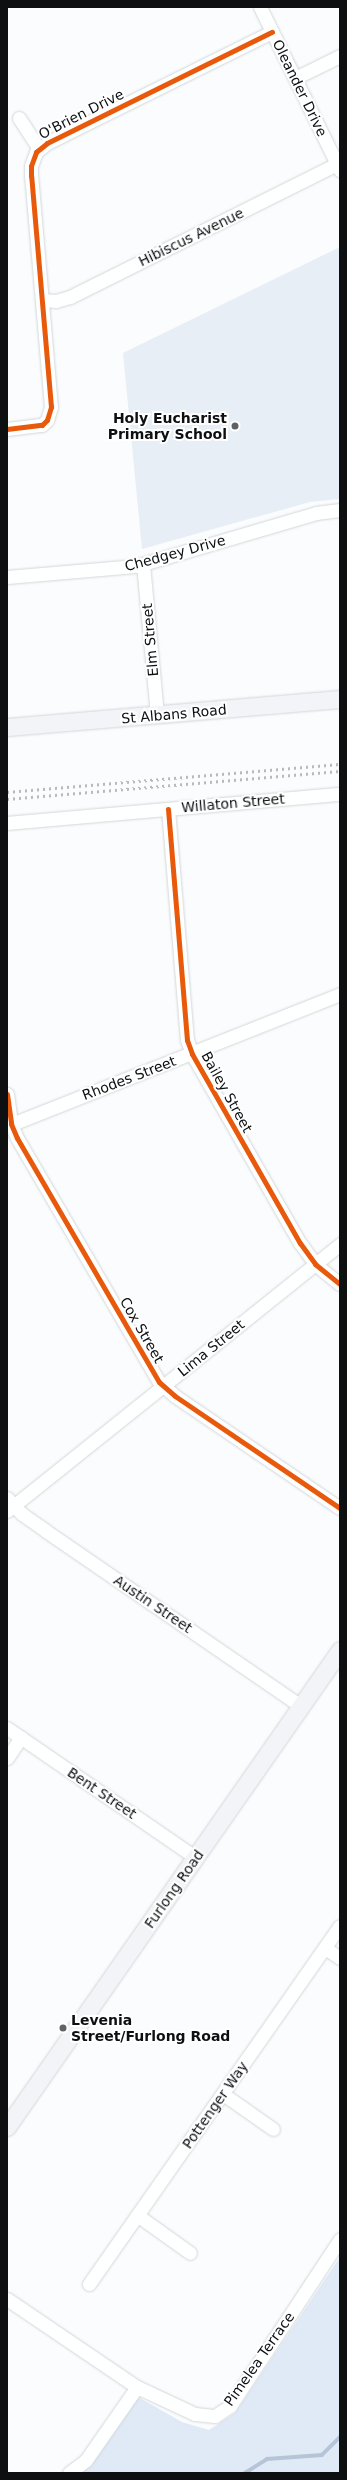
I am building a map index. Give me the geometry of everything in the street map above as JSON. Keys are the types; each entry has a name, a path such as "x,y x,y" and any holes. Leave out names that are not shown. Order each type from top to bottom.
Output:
{"main road":[{"name":"St Albans Road","path":"7,728 340,699"},
{"name":"Furlong Road","path":"7,2127 340,1650"}],"street":[{"name":"Oleander Drive","path":"260,7 297,77 339,167"},
{"name":"O'Brien Drive","path":"7,429 38,426 47,420 51,401 31,166 39,149 272,32"},
{"path":"297,77 340,56"},
{"path":"19,118 39,149"},
{"name":"Hibiscus Avenue","path":"42,300 56,301 70,297 339,167"},
{"name":"Chedgey Drive","path":"7,577 143,564 316,513 340,510"},
{"name":"Elm Street","path":"143,564 157,715"},
{"name":"Willaton Street","path":"7,823 340,794"},
{"name":"Bailey Street","path":"168,809 188,1040 192,1054 300,1243 315,1264 340,1284"},
{"name":"Rhodes Street","path":"9,1125 192,1054 340,994"},
{"name":"Cox Street","path":"7,1094 9,1125 164,1386 340,1508"},
{"name":"Lima Street","path":"9,1505 164,1386 340,1244"},
{"name":"Austin Street","path":"9,1505 301,1706"},
{"name":"Bent Street","path":"7,1728 196,1858"},
{"path":"7,1758 21,1738"},
{"name":"Pottenger Way","path":"89,2284 340,1926"},
{"path":"325,1948 340,1958"},
{"path":"223,2094 274,2129"},
{"path":"138,2215 190,2253"},
{"name":"Pimelea Terrace","path":"7,2299 137,2387 195,2414 215,2416 230,2406 340,2239"},
{"path":"69,2473 86,2460 137,2387"}],"shaded area":[{"name":"Holy Eucharist Primary School","path":"340,247 340,499 310,502 142,549 123,353"},
{"path":"340,2257 340,2473 78,2473 99,2452 138,2397 182,2422 209,2430 235,2413"}],"waterway":[{"path":"245,2473 267,2459 322,2455 340,2437"}],"railway":[{"path":"7,792 340,764"},
{"path":"7,799 340,771"}],"cycle path":[{"path":"7,429 42,425 47,420 51,407 31,176 31,166 36,152 47,143 272,32"},
{"path":"168,809 187,1040 192,1054 300,1243 315,1264 340,1284"},
{"path":"7,1094 11,1124 17,1138 159,1382 175,1396 340,1508"}],"place":[{"name":"Holy Eucharist Primary School","path":"235,426"},
{"name":"Levenia Street/Furlong Road","path":"63,2028"}]}
